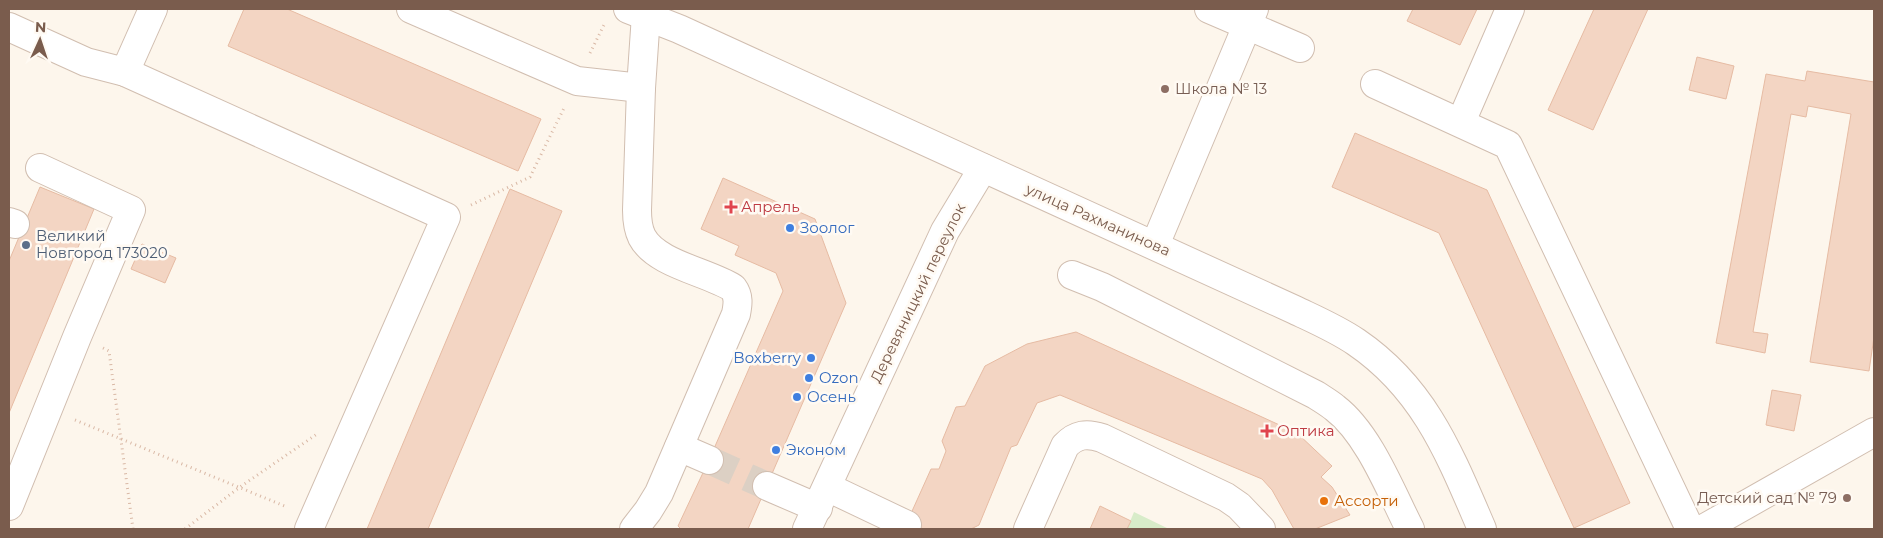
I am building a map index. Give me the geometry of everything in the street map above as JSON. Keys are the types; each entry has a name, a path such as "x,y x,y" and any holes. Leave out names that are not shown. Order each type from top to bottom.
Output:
{"street":[{"path":"125,72 153,9"},
{"path":"411,9 577,81 641,88"},
{"path":"1209,9 1250,17 1300,48"},
{"path":"1461,122 1510,9"},
{"path":"634,529 659,493 736,314 738,301 737,294 727,284 663,256 650,247 642,237 638,224 637,210 641,88 637,12"},
{"name":"улица Рахманинова","path":"637,12 683,19 983,168 1327,325 1356,342 1382,362 1404,384 1432,422 1475,527"},
{"path":"1155,246 1250,17"},
{"path":"9,27 86,62 125,72 446,217 311,523"},
{"path":"1375,84 1508,145 1690,529"},
{"path":"9,506 77,337 131,210 40,168"},
{"name":"Деревяницкий переулок","path":"817,508 945,231 983,168"},
{"path":"1072,275 1111,292 1316,395 1336,408 1353,426 1375,458 1410,529"},
{"path":"1704,529 1874,432"},
{"path":"1028,529 1062,452 1070,441 1084,435 1102,438 1226,498 1252,517 1261,529"},
{"path":"679,447 710,460"},
{"path":"768,486 817,508 907,525"}],"path":[{"path":"446,217 530,177 605,24"},
{"path":"77,337 109,350 133,529"},
{"path":"49,409 240,488 311,523"},
{"path":"185,529 318,434"}],"green space":[{"path":"1134,512 1169,529 1127,529"}],"building":[{"path":"244,9 287,9 541,119 518,171 228,46"},
{"path":"1413,9 1477,9 1460,45 1407,21"},
{"path":"1594,9 1648,9 1593,130 1548,110"},
{"path":"1697,57 1734,66 1726,99 1689,90"},
{"path":"1807,71 1874,82 1874,337 1869,371 1810,362 1851,114 1808,106 1806,117 1791,114 1753,332 1768,334 1765,353 1716,343 1766,74 1805,81"},
{"path":"1355,133 1487,190 1630,503 1574,528 1439,233 1332,187"},
{"path":"723,178 815,219 846,303 748,529 681,529 678,526 783,291 776,273 735,255 739,246 701,229"},
{"path":"40,187 94,209 9,413 9,261"},
{"path":"510,189 562,211 428,529 367,529"},
{"path":"142,244 176,258 165,283 131,269"},
{"path":"1076,332 1297,433 1332,466 1321,477 1332,487 1350,515 1315,529 1294,529 1272,490 1262,479 1060,395 1037,403 1017,445 1011,447 979,525 971,529 904,529 931,469 939,469 946,451 942,441 956,407 965,406 985,366 1027,344"},
{"path":"1772,390 1801,395 1794,431 1766,425"},
{"path":"1100,506 1131,521 1127,529 1090,529"}],"tunnel":[{"path":"709,460 767,486"}],"place":[{"name":"Школа № 13","path":"1165,89"},
{"name":"Апрель","path":"731,207"},
{"name":"Зоолог","path":"790,228"},
{"name":"Великий Новгород 173020","path":"26,245"},
{"name":"Boxberry","path":"811,358"},
{"name":"Ozon","path":"809,378"},
{"name":"Осень","path":"797,397"},
{"name":"Оптика","path":"1267,431"},
{"name":"Эконом","path":"776,450"},
{"name":"Детский сад № 79","path":"1847,498"},
{"name":"Ассорти","path":"1324,501"}]}
